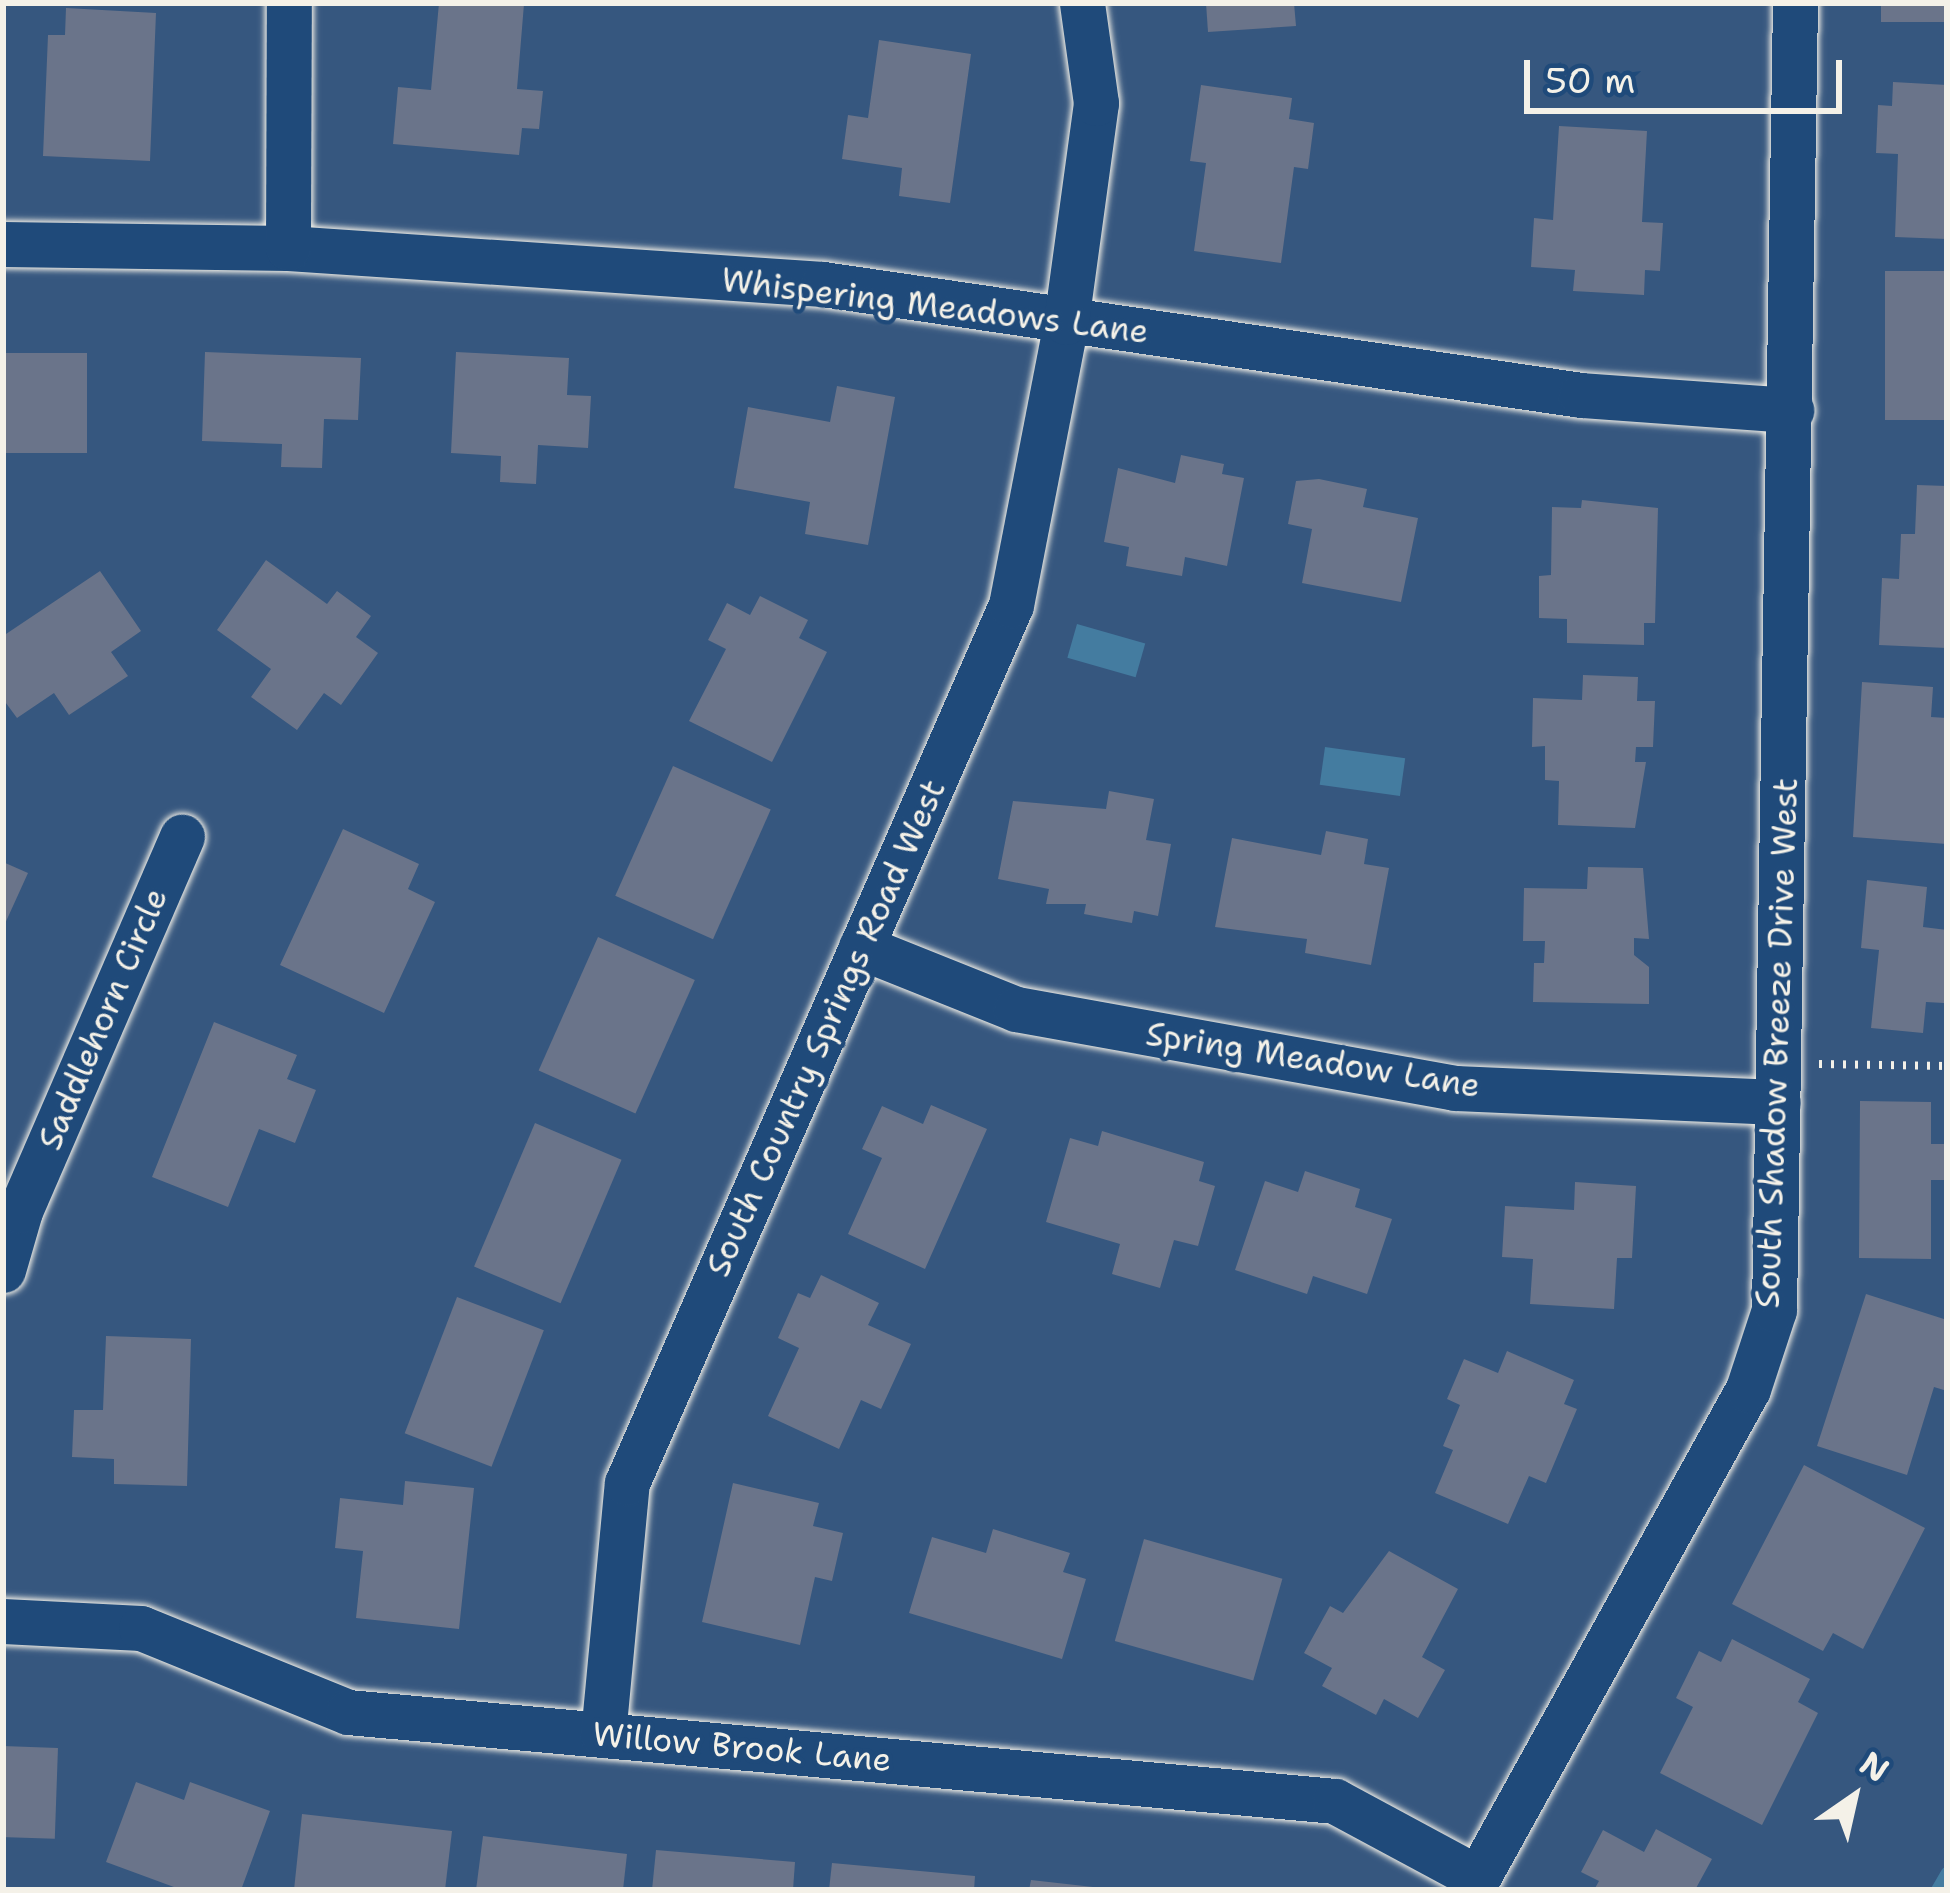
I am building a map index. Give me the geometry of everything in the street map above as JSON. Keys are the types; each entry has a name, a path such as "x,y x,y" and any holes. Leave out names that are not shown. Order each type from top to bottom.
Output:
{"street":[{"path":"288,248 289,3"},
{"name":"South Country Springs Road West","path":"603,1735 627,1483 1011,605 1066,322 1096,103 1082,3"},
{"name":"South Shadow Breeze Drive West","path":"1474,1884 1748,1389 1774,1310 1795,3"},
{"name":"Whispering Meadows Lane","path":"3,244 288,248 823,284 1581,395 1791,410"},
{"name":"Saddlehorn Circle","path":"3,1270 20,1211 182,837"},
{"name":"Spring Meadow Lane","path":"861,947 1016,1009 1455,1088 1778,1102"},
{"name":"Willow Brook Lane","path":"3,1621 141,1628 348,1712 1335,1801 1474,1884"}],"path":[{"path":"1805,1064 1947,1066"}],"water":[{"path":"1077,624 1145,644 1136,677 1067,658"},
{"path":"1325,747 1405,758 1400,796 1320,785"}],"building":[{"path":"439,3 524,4 517,89 543,91 539,129 522,128 519,155 393,144 398,87 431,90"},
{"path":"1206,3 1294,3 1296,26 1208,32"},
{"path":"1881,3 1947,3 1947,22 1881,22"},
{"path":"66,8 156,13 150,161 43,156 48,35 65,35"},
{"path":"879,40 971,54 950,203 899,196 902,168 842,159 848,115 868,118"},
{"path":"1893,82 1947,85 1947,239 1895,237 1898,154 1876,153 1878,105 1892,106"},
{"path":"1201,85 1292,98 1289,119 1314,123 1308,169 1294,167 1281,263 1194,251 1206,163 1190,161"},
{"path":"1559,126 1647,131 1642,222 1663,223 1660,271 1645,270 1644,295 1573,291 1575,270 1531,267 1534,218 1553,220"},
{"path":"1885,271 1947,271 1947,420 1885,420"},
{"path":"205,352 361,358 358,420 324,419 322,468 281,467 282,444 202,441"},
{"path":"456,352 569,358 567,395 591,396 588,448 538,445 536,484 500,482 501,456 451,453"},
{"path":"3,353 87,353 87,453 3,453"},
{"path":"837,386 895,397 868,545 805,534 810,502 734,488 748,407 830,422"},
{"path":"1181,455 1224,464 1222,474 1244,478 1227,566 1185,557 1182,576 1126,566 1129,547 1104,542 1118,468 1175,483"},
{"path":"1319,479 1367,489 1363,507 1418,518 1401,602 1302,583 1312,529 1288,524 1296,481"},
{"path":"1917,485 1947,486 1947,648 1879,645 1882,578 1899,579 1901,534 1915,534"},
{"path":"1582,500 1658,508 1655,623 1644,623 1644,645 1567,643 1567,619 1539,618 1539,576 1551,575 1552,507 1581,508"},
{"path":"266,560 327,604 337,591 371,616 356,637 378,653 341,705 324,693 297,730 251,697 271,669 217,630"},
{"path":"100,571 141,631 111,652 128,676 69,715 54,693 17,718 3,699 3,636"},
{"path":"760,596 808,620 799,638 827,652 772,762 689,721 726,649 708,640 727,603 750,615"},
{"path":"1583,675 1638,677 1637,701 1655,701 1653,747 1636,747 1635,762 1646,762 1635,828 1558,825 1559,781 1545,780 1545,746 1532,747 1533,698 1582,700"},
{"path":"1862,682 1933,687 1931,717 1947,718 1947,844 1853,837"},
{"path":"673,766 771,810 713,939 615,896"},
{"path":"1109,791 1154,799 1146,840 1171,844 1158,916 1134,911 1132,923 1084,914 1086,904 1046,904 1049,889 998,879 1013,801 1106,809"},
{"path":"343,829 419,864 408,889 435,902 384,1013 280,965"},
{"path":"1326,831 1368,839 1364,864 1389,868 1371,965 1305,953 1307,939 1215,927 1232,838 1321,855"},
{"path":"3,862 28,873 3,928"},
{"path":"1588,867 1643,868 1649,939 1634,938 1634,955 1649,967 1649,1004 1533,1002 1534,963 1544,963 1545,941 1523,941 1524,888 1587,889"},
{"path":"1867,880 1927,887 1923,927 1947,930 1944,1003 1926,1002 1923,1033 1871,1028 1879,950 1861,948"},
{"path":"598,937 695,980 635,1113 539,1070"},
{"path":"214,1022 297,1055 287,1079 316,1090 295,1143 259,1129 228,1207 152,1177"},
{"path":"1860,1101 1931,1102 1931,1144 1947,1144 1947,1180 1931,1180 1931,1259 1859,1258"},
{"path":"931,1105 987,1129 925,1269 848,1234 882,1158 862,1149 882,1106 923,1124"},
{"path":"535,1123 622,1160 561,1303 474,1267"},
{"path":"1102,1131 1204,1162 1199,1181 1215,1186 1198,1246 1174,1240 1160,1288 1112,1274 1120,1244 1046,1222 1070,1138 1098,1146"},
{"path":"1305,1171 1360,1189 1355,1207 1392,1219 1367,1294 1313,1276 1307,1294 1235,1270 1265,1181 1298,1192"},
{"path":"1575,1182 1636,1186 1632,1258 1617,1258 1614,1309 1530,1304 1533,1259 1502,1257 1505,1206 1574,1210"},
{"path":"821,1275 879,1303 868,1325 911,1344 881,1409 861,1400 839,1449 768,1416 799,1348 778,1338 798,1293 810,1298"},
{"path":"1866,1294 1947,1320 1947,1391 1934,1387 1907,1475 1817,1446"},
{"path":"457,1297 544,1330 492,1467 405,1433"},
{"path":"106,1336 191,1339 187,1486 114,1484 114,1459 72,1457 74,1410 103,1410"},
{"path":"1507,1351 1574,1380 1564,1404 1577,1409 1546,1483 1529,1476 1508,1524 1435,1493 1453,1450 1443,1446 1460,1405 1447,1399 1464,1359 1498,1373"},
{"path":"1804,1465 1925,1528 1863,1649 1833,1633 1823,1651 1732,1604"},
{"path":"405,1481 474,1488 459,1629 356,1618 363,1551 335,1548 340,1498 403,1505"},
{"path":"733,1483 819,1503 813,1526 843,1533 832,1581 815,1577 800,1645 702,1622"},
{"path":"993,1529 1070,1553 1063,1572 1086,1579 1062,1659 909,1613 932,1537 986,1553"},
{"path":"1144,1539 1282,1579 1253,1681 1115,1641"},
{"path":"1389,1551 1458,1589 1422,1657 1445,1670 1418,1718 1384,1699 1376,1715 1322,1686 1332,1668 1304,1653 1330,1606 1343,1613"},
{"path":"1732,1639 1810,1679 1798,1702 1818,1713 1762,1825 1660,1773 1693,1707 1676,1698 1699,1651 1721,1662"},
{"path":"3,1746 58,1748 55,1839 3,1837"},
{"path":"136,1782 184,1800 190,1782 270,1811 241,1890 182,1890 106,1862"},
{"path":"302,1814 452,1831 445,1890 294,1890"},
{"path":"1656,1829 1712,1859 1695,1890 1594,1890 1599,1881 1581,1872 1603,1830 1644,1852"},
{"path":"483,1836 627,1854 623,1890 476,1890"},
{"path":"656,1850 795,1862 793,1890 652,1890"},
{"path":"832,1863 975,1876 974,1890 829,1890"},
{"path":"1031,1880 1093,1887 1093,1890 1029,1890"}],"waterway":[{"path":"1937,1890 1947,1873"}]}
